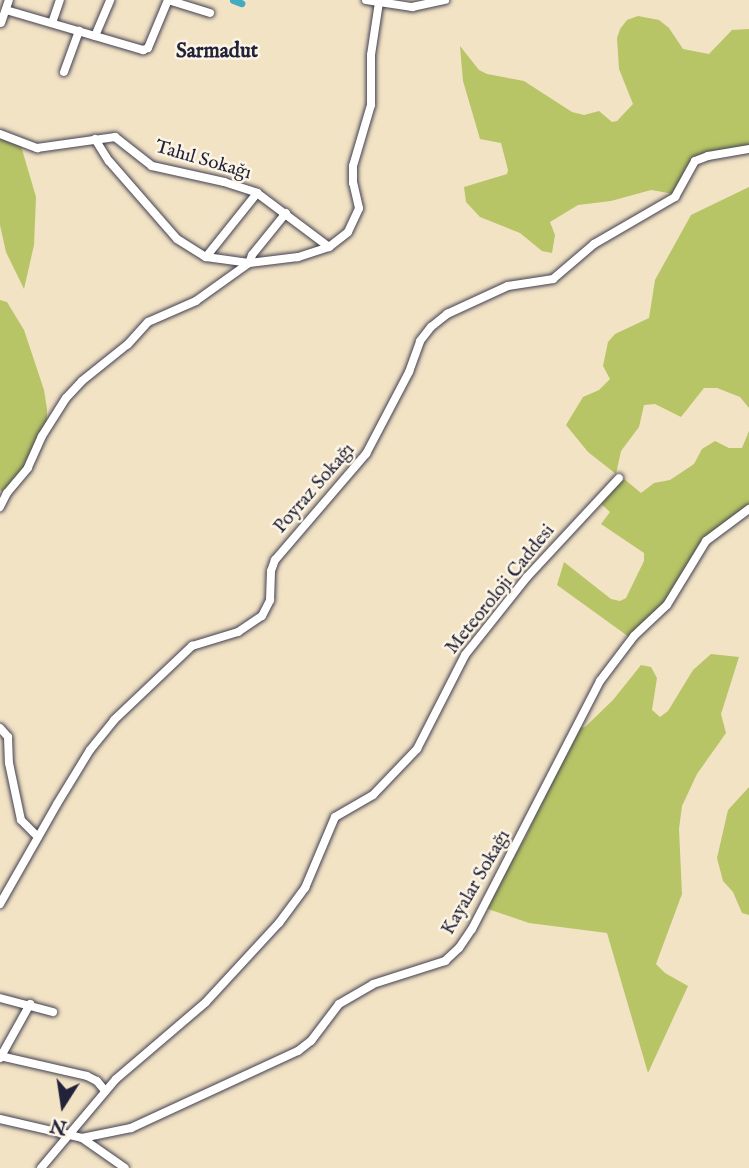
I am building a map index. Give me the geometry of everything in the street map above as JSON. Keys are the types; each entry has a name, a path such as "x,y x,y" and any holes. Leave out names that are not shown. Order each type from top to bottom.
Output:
{"street":[{"path":"1,23 9,0"},
{"path":"52,23 60,0"},
{"path":"95,36 110,0"},
{"path":"6,9 146,50 168,0 211,13"},
{"path":"366,0 412,7 445,0"},
{"path":"95,139 109,161 177,239 206,257 250,263 298,257 329,247 348,232 359,208 353,183 353,166 371,105 371,55 379,2"},
{"path":"64,72 79,31"},
{"name":"Tahıl Sokağı","path":"0,134 37,148 115,137 152,166 224,182 257,194 329,247"},
{"name":"Poyraz Sokağı","path":"0,904 90,750 127,706 192,646 238,632 262,615 270,600 271,572 275,560 366,454 388,417 420,341 431,327 447,314 498,290 516,284 553,279 594,244 675,197 695,161 749,149"},
{"path":"206,257 257,194"},
{"path":"0,507 7,493 28,468 59,408 82,381 128,344 148,322 196,301 250,263 252,255 286,213"},
{"name":"Meteoroloji Caddesi","path":"43,1167 131,1063 206,1002 279,923 305,888 335,817 373,795 416,749 465,655 527,577 619,478"},
{"name":"Kayalar Sokağı","path":"0,1119 82,1138 131,1128 290,1056 311,1041 328,1015 347,999 384,979 438,965 459,948 530,822 551,770 600,681 634,636 667,605 706,541 749,509"},
{"path":"0,728 8,737 9,763 21,820 38,837"},
{"path":"0,881 9,889"},
{"path":"0,998 53,1012"},
{"path":"30,1004 0,1057 88,1076 97,1081 105,1091"},
{"path":"82,1138 125,1168"}],"green space":[{"path":"638,16 659,20 669,28 683,49 709,54 732,30 749,29 749,146 694,158 686,168 674,194 651,190 611,201 578,205 550,222 555,235 552,253 542,251 520,233 480,217 466,202 464,187 507,174 508,170 501,143 480,139 463,81 460,46 479,70 487,74 524,81 572,112 584,115 599,111 612,122 617,121 633,104 619,69 617,38 627,20"},
{"path":"0,136 21,146 36,197 34,245 24,289 6,252 0,225"},
{"path":"749,187 749,408 740,397 717,388 704,388 681,417 655,404 644,405 639,427 621,451 616,474 588,452 566,425 583,397 599,390 610,379 603,366 608,342 615,334 649,318 655,280 691,215"},
{"path":"0,300 7,302 24,330 44,390 47,409 47,421 25,468 4,492 0,490"},
{"path":"749,431 749,505 712,532 658,612 629,637 557,585 564,562 611,599 620,601 626,598 644,561 644,553 601,524 610,512 599,502 623,478 641,493 654,483 670,480 694,464 702,449 715,441 729,448 742,448"},
{"path":"711,654 739,657 721,714 726,733 697,774 682,806 679,829 682,894 656,964 665,973 688,986 648,1073 607,933 529,923 485,908 525,838 578,728 585,727 613,700 641,665 651,667 657,678 652,710 660,717 668,711 693,670"},
{"path":"749,787 749,915 742,913 733,892 723,881 717,858 728,810"}],"waterway":[{"path":"233,0 241,3"}],"district":[{"name":"Sarmadut","path":"217,52"}]}
